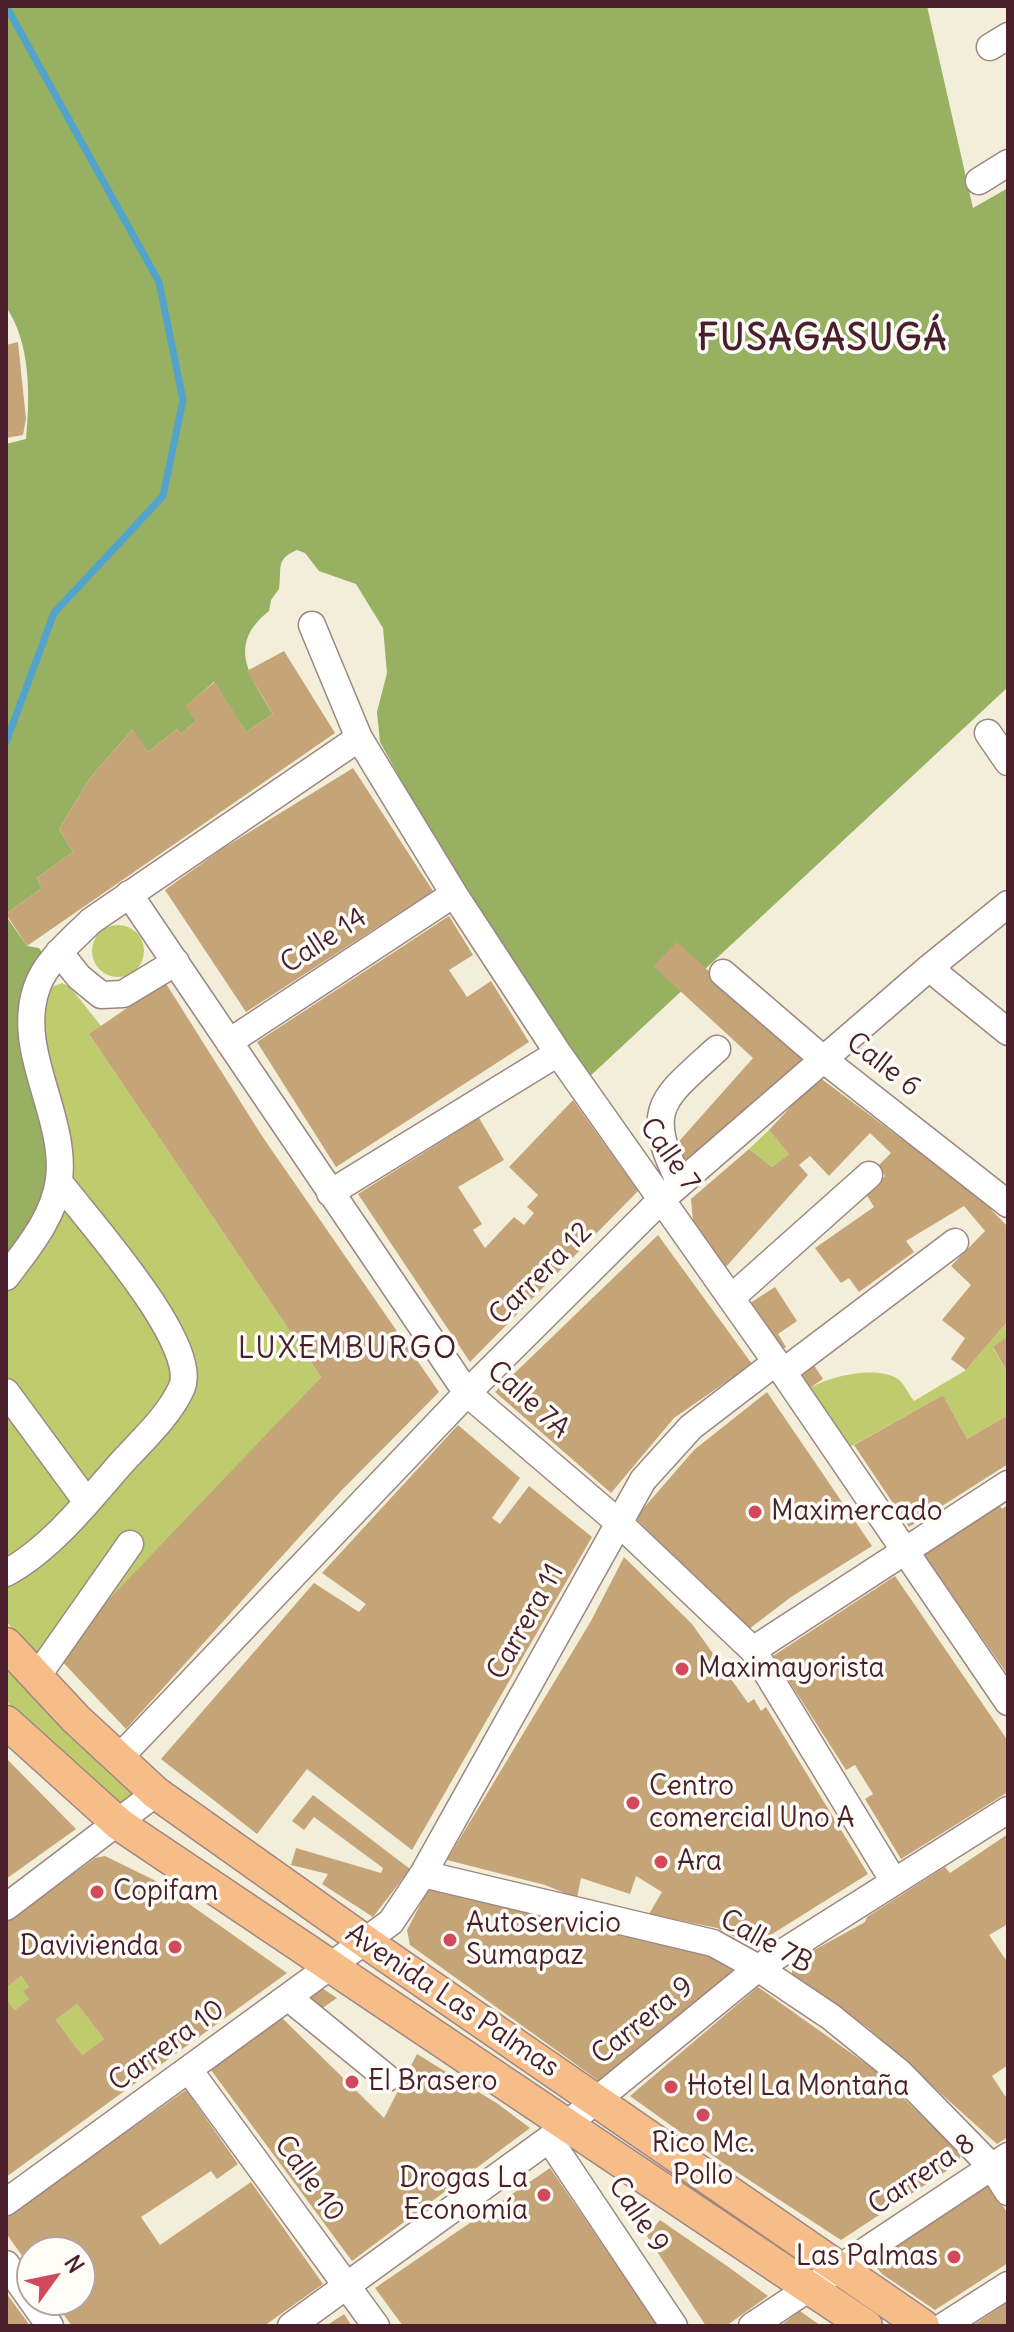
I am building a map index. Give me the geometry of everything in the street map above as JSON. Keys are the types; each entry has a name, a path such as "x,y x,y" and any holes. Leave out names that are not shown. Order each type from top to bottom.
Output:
{"main road":[{"name":"Avenida Las Palmas","path":"6,1644 36,1678 156,1793 366,1942 923,2326"},
{"name":"Avenida Las Palmas","path":"6,1722 119,1824 332,1967 558,2132 866,2326"}],"street":[{"path":"979,181 1008,163"},
{"name":"Calle 7","path":"312,625 359,738 454,894 558,1053 671,1192 731,1298 1008,1702"},
{"path":"988,733 1008,762"},
{"path":"6,1277 40,1231 59,1182 59,1137 29,1028 37,986 59,952 91,921 359,738"},
{"name":"Calle 7A","path":"129,894 467,1393 618,1522 753,1650 893,1880"},
{"name":"Calle 14","path":"229,1042 454,894"},
{"name":"Carrera 12","path":"118,1759 467,1393 671,1192 929,968 1008,904"},
{"path":"59,952 79,977 101,995 123,994 176,962"},
{"path":"929,968 1008,1032"},
{"name":"Calle 6","path":"723,973 823,1059 1008,1204"},
{"path":"671,1192 658,1126 667,1094 717,1049"},
{"path":"330,1193 558,1053"},
{"path":"731,1298 869,1175"},
{"path":"6,1595 14,1568 87,1502 173,1404 183,1384 183,1356 167,1323 59,1182"},
{"name":"Carrera 11","path":"366,1942 391,1922 423,1874 643,1480 691,1427 955,1242"},
{"path":"6,1392 87,1502"},
{"path":"753,1650 1008,1484"},
{"path":"36,1678 130,1544"},
{"path":"6,1907 156,1793"},
{"name":"Carrera 9","path":"291,2326 558,2132 758,1968 1008,1810"},
{"name":"Calle 7B","path":"423,1874 713,1943 758,1968 831,2017 899,2072 1000,2161 1008,2192"},
{"name":"Carrera 10","path":"6,2202 366,1942"},
{"path":"289,1998 387,2078"},
{"name":"Calle 10","path":"189,2070 376,2326"},
{"name":"Calle 9","path":"558,2132 674,2326"},
{"name":"Carrera 8","path":"752,2326 1000,2161"},
{"path":"6,2264 50,2326"},
{"path":"944,2326 1008,2285"}],"green space":[{"path":"6,6 927,6 973,208 1008,188 1008,687 587,1079 460,887 380,742 377,712 387,673 383,628 356,584 319,571 305,553 297,550 282,561 279,589 271,600 269,611 248,636 245,649 250,674 273,714 246,732 214,682 186,706 196,721 181,734 177,729 148,752 132,730 90,778 59,829 73,852 37,878 42,888 6,914 6,444 26,439 28,406 24,354 14,321 6,307"},
{"path":"6,916 27,946 39,948 44,955 27,984 50,1137 48,1184 34,1226 6,1264"},
{"path":"118,925 137,932 144,951 137,970 118,977 99,970 92,951 99,932"},
{"path":"62,983 70,987 101,1026 89,1034 321,1377 115,1596 41,1662 6,1621 6,1287 39,1029 49,988"},
{"path":"769,1130 789,1154 772,1167 749,1149"},
{"path":"1008,1321 1008,1336 993,1348 1008,1373 1008,1415 967,1439 943,1395 848,1448 808,1389 827,1380 853,1374 879,1373 899,1380 914,1401 966,1370"},
{"path":"6,1665 131,1791 132,1797 119,1805 6,1701"},
{"path":"21,1976 29,1987 24,1991 29,1999 15,2010 6,1999 6,1988"},
{"path":"77,2004 104,2039 82,2055 56,2020"}],"building":[{"path":"18,342 26,419 23,435 6,438 6,345"},
{"path":"284,651 335,733 27,946 6,914 42,888 37,878 73,852 59,829 90,778 133,729 148,752 177,729 181,734 196,721 185,706 215,682 246,732 273,714 247,671"},
{"path":"353,768 433,891 246,1012 165,890 222,849"},
{"path":"449,916 473,955 449,970 467,997 491,981 529,1042 336,1167 257,1042"},
{"path":"677,942 807,1061 683,1166 674,1147 753,1058 653,966"},
{"path":"165,982 262,1136 439,1392 340,1492 126,1729 56,1655 321,1377 89,1034"},
{"path":"819,1077 979,1197 1008,1227 1008,1321 966,1370 951,1359 965,1338 942,1320 971,1285 951,1266 985,1231 964,1206 906,1241 914,1252 859,1292 849,1278 841,1283 815,1248 874,1207 866,1194 885,1176 879,1165 891,1153 870,1133 829,1176 810,1156 799,1165 808,1175 725,1268 693,1221 691,1199 749,1149 772,1167 789,1154 769,1130"},
{"path":"573,1100 638,1191 470,1362 358,1194 479,1118 504,1160 458,1187 482,1224 473,1230 485,1248 514,1217 524,1225 534,1213 527,1207 538,1195 509,1167"},
{"path":"658,1235 752,1364 674,1418 611,1493 495,1392"},
{"path":"775,1287 797,1321 778,1334 786,1347 778,1352 747,1305"},
{"path":"1008,1336 1008,1373 993,1347"},
{"path":"812,1362 823,1379 808,1389 796,1372"},
{"path":"767,1392 872,1546 791,1597 749,1629 635,1518 694,1450"},
{"path":"943,1395 967,1439 1008,1415 1008,1464 909,1527 854,1445"},
{"path":"458,1425 520,1478 492,1518 500,1524 529,1486 592,1537 412,1850 307,1769 257,1834 161,1759 314,1583 359,1612 366,1604 322,1573"},
{"path":"999,1505 1002,1509 1008,1505 1008,1675 924,1555"},
{"path":"624,1557 692,1624 748,1703 754,1699 761,1711 766,1707 868,1874 753,1946 717,1928 649,1914 662,1892 636,1876 630,1894 581,1878 577,1898 545,1885 447,1860 591,1621"},
{"path":"895,1576 1008,1741 1008,1792 901,1859 865,1799 873,1794 855,1765 846,1770 773,1656"},
{"path":"6,1758 76,1829 6,1879"},
{"path":"313,1795 410,1869 373,1917 322,1884 328,1874 291,1865 296,1848 381,1873 383,1868 314,1817 304,1830 292,1821"},
{"path":"1008,1834 1008,1924 989,1935 1008,1963 1008,2065 992,2076 1005,2096 1008,2094 1008,2137 997,2144 867,2027 792,1977 792,1969 798,1959 865,1922 867,1917 945,1867 950,1873"},
{"path":"105,1856 158,1882 287,1973 6,2177 6,1999 15,2010 29,1999 23,1991 29,1987 21,1976 6,1988 6,1923 95,1858","holes":["77,2004 104,2039 82,2055 56,2020"]},
{"path":"429,1888 714,1957 734,1971 599,2081 410,1945 407,1930"},
{"path":"758,1987 872,2068 960,2153 960,2162 841,2240 726,2165 630,2096"},
{"path":"322,1988 337,1998 318,2011 308,1998"},
{"path":"281,2017 384,2118 417,2054 498,2104 530,2128 352,2261 211,2070"},
{"path":"186,2090 238,2164 217,2179 211,2171 141,2217 160,2245 251,2182 323,2284 264,2326 72,2326 65,2316 96,2316 96,2236 16,2236 16,2247 6,2233 6,2217"},
{"path":"550,2168 658,2326 403,2326 375,2288"},
{"path":"988,2182 1008,2214 1008,2263 935,2310 877,2268 879,2257"},
{"path":"660,2220 768,2296 726,2326 706,2326 647,2236"},
{"path":"6,2293 16,2306 16,2316 23,2316 30,2326 6,2326"},
{"path":"1008,2302 1008,2326 972,2326"},
{"path":"800,2311 821,2326 780,2326"},
{"path":"344,2314 352,2326 326,2326"}],"waterway":[{"path":"6,6 159,282 183,400 163,496 54,613 6,742"}],"place":[{"name":"Maximercado","path":"755,1512"},
{"name":"Maximayorista","path":"682,1669"},
{"name":"Centro comercial Uno A","path":"633,1803"},
{"name":"Ara","path":"661,1862"},
{"name":"Copifam","path":"97,1892"},
{"name":"Autoservicio Sumapaz","path":"450,1940"},
{"name":"Davivienda","path":"175,1947"},
{"name":"El Brasero","path":"352,2082"},
{"name":"Hotel La Montaña","path":"671,2087"},
{"name":"Rico Mc. Pollo","path":"703,2115"},
{"name":"Drogas La Economía","path":"544,2195"},
{"name":"Las Palmas","path":"954,2257"}],"district":[{"name":"FUSAGASUGÁ","path":"823,340"},
{"name":"LUXEMBURGO","path":"348,1349"}]}
